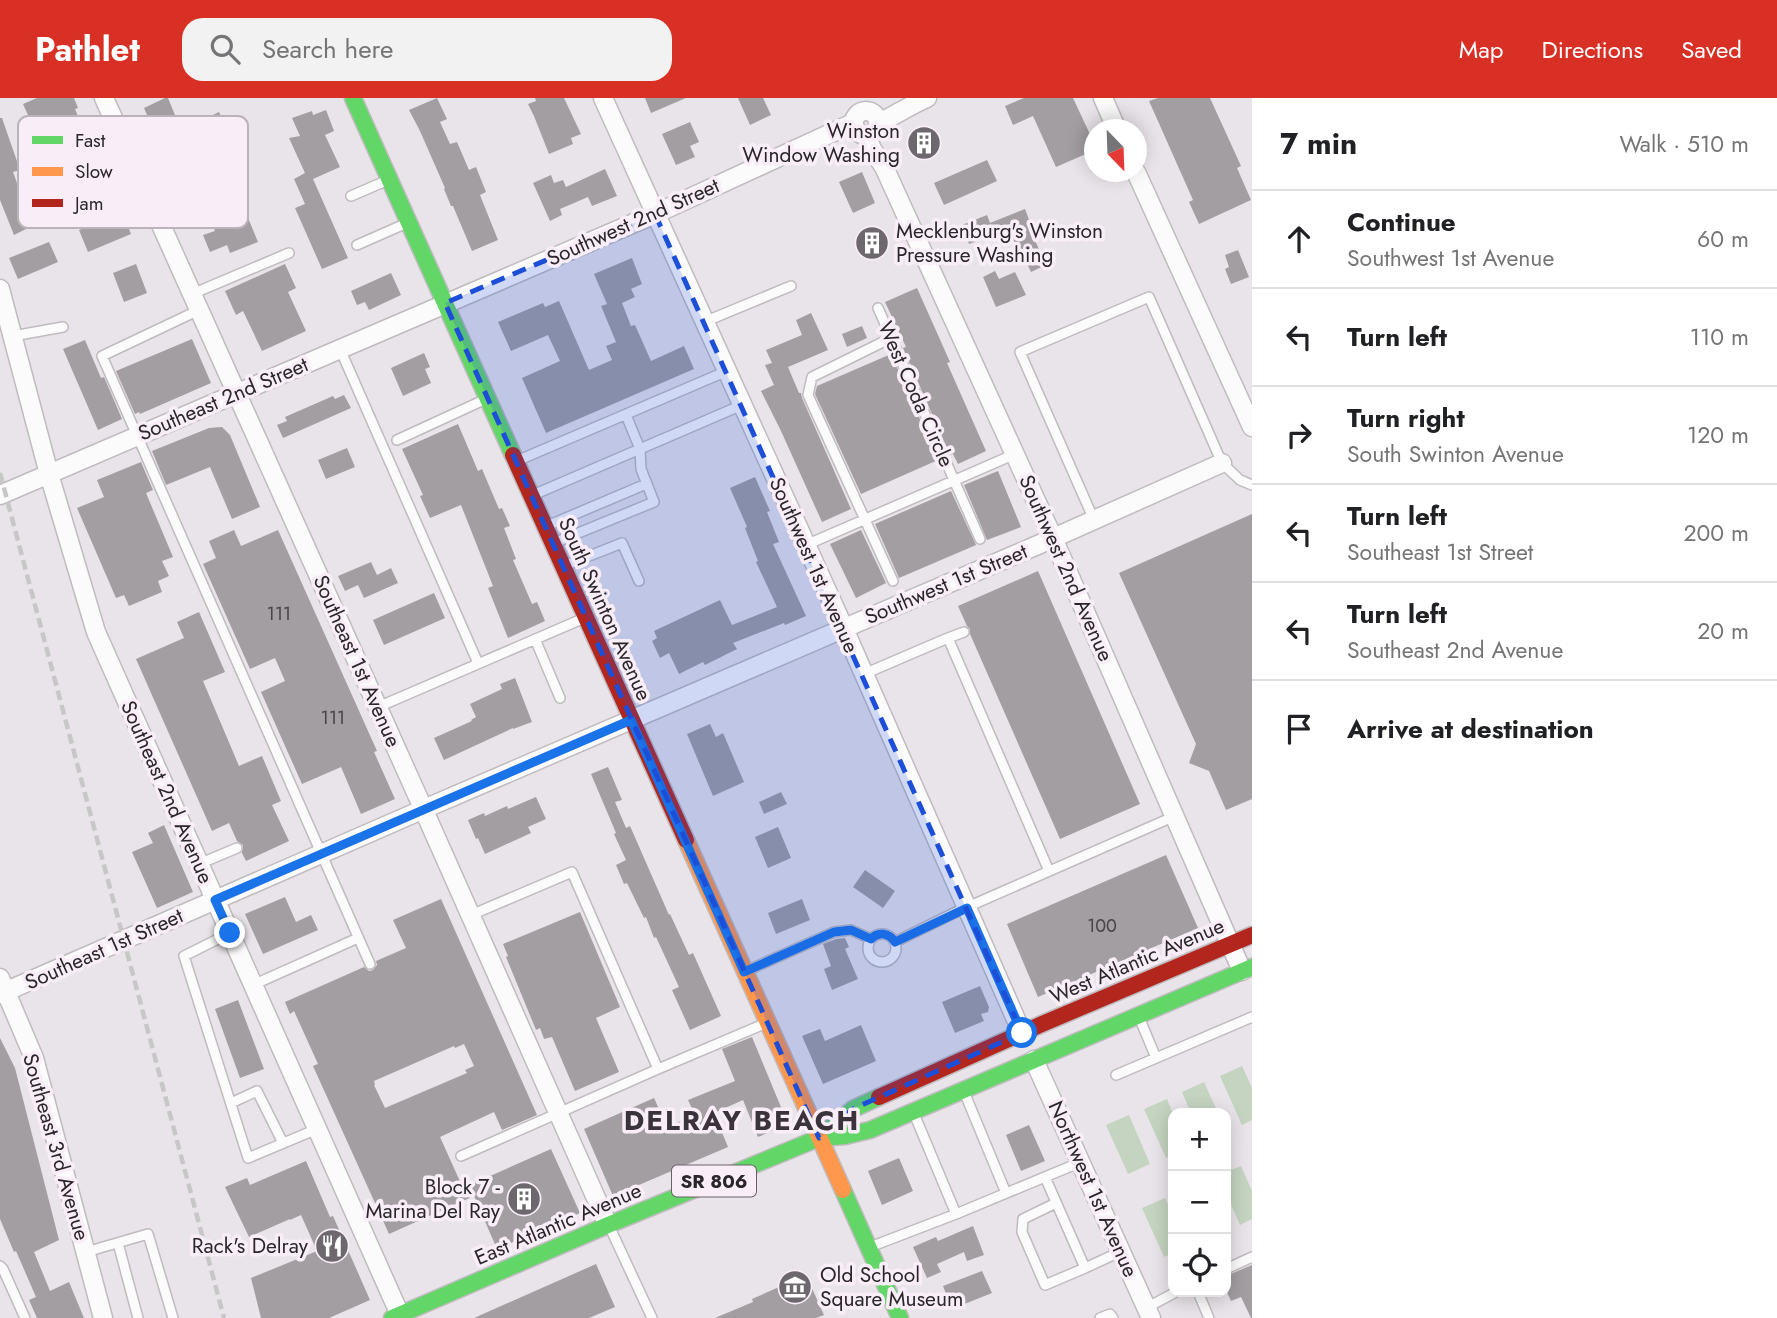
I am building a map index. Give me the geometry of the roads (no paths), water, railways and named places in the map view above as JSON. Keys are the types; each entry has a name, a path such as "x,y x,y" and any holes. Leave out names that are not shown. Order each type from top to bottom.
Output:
{"main road":[{"name":"South Swinton Avenue","path":"353,98 900,1318"},
{"name":"West Atlantic Avenue","path":"819,1138 853,1109 1252,934"},
{"name":"SR 806","path":"819,1138 870,1130 1247,969"},
{"path":"1034,1060 1055,1019"},
{"path":"996,1074 1022,1033"},
{"name":"East Atlantic Avenue","path":"398,1317 608,1225 819,1138"}],"street":[{"name":"Southeast 1st Avenue","path":"104,98 112,116"},
{"name":"Southwest 1st Avenue","path":"603,98 844,629 1022,1033"},
{"name":"Southwest 2nd Street","path":"445,303 654,214 819,139 834,141 864,118 896,116 908,106 927,98"},
{"path":"1103,98 1112,119"},
{"name":"Southwest 2nd Avenue","path":"864,118 1053,538 1231,944 1247,969"},
{"path":"1141,182 1252,427"},
{"name":"Southeast 1st Avenue","path":"163,228 608,1225"},
{"name":"Southeast 2nd Avenue","path":"0,289 96,632 398,1317"},
{"name":"Southeast 2nd Street","path":"0,495 445,303"},
{"name":"Southwest 1st Street","path":"631,720 1222,463"},
{"name":"Southeast 1st Street","path":"2,988 215,900 631,720"},
{"name":"Southeast 3rd Avenue","path":"2,988 34,1058 103,1318"},
{"name":"Northwest 1st Avenue","path":"1034,1060 1148,1313"}],"lane":[{"path":"351,196 390,179"},
{"path":"357,244 409,222"},
{"path":"289,253 102,356 370,964"},
{"path":"704,322 792,286"},
{"path":"1094,520 1020,352 1149,298 1222,463 1240,480 1252,485"},
{"name":"West Coda Circle","path":"878,308 980,539"},
{"path":"13,336 63,327"},
{"path":"891,338 811,377 808,395 893,581"},
{"path":"340,349 478,663"},
{"path":"516,461 726,371"},
{"path":"397,440 488,398"},
{"path":"531,495 742,405"},
{"path":"553,544 654,502 641,469 640,449 626,415"},
{"path":"806,545 1015,454"},
{"path":"545,526 646,484"},
{"path":"563,566 622,542 639,581"},
{"path":"378,707 586,617"},
{"path":"864,674 964,632"},
{"path":"948,638 1049,872"},
{"path":"535,639 560,698"},
{"path":"895,942 1175,816"},
{"path":"199,864 237,848"},
{"path":"471,915 572,872 658,1069"},
{"path":"744,972 834,932 851,930 871,939"},
{"path":"230,933 184,956 248,1158 317,1129"},
{"path":"874,935 888,935 895,942 896,951 891,959 878,962 874,960 867,947 871,939 874,935"},
{"path":"253,985 358,938"},
{"path":"1138,1016 1156,1058"},
{"path":"1116,1075 1252,1017"},
{"path":"461,1156 767,1022"},
{"path":"963,1089 1006,1194"},
{"path":"231,1103 257,1091 283,1143"},
{"path":"913,1112 956,1214"},
{"path":"868,1247 1081,1162"},
{"path":"1045,1177 1085,1268"},
{"path":"1056,1203 1023,1219 1022,1232 1045,1285 1122,1251"},
{"path":"608,1225 652,1318"},
{"path":"86,1252 148,1234 173,1318"},
{"path":"118,1243 138,1318"},
{"path":"1231,1267 1252,1257"},
{"path":"0,1266 24,1318"},
{"path":"1148,1313 1169,1297"},
{"path":"1200,1297 1209,1318"},
{"path":"1100,1318 1110,1314 1113,1318"}],"railway":[{"path":"0,473 224,1318"}],"place":[{"name":"Winston Window Washing","path":"924,143"},
{"name":"Mecklenburg's Winston Pressure Washing","path":"872,243"},
{"name":"Block 7 - Marina Del Ray","path":"524,1199"},
{"name":"Rack's Delray","path":"332,1246"},
{"name":"Old School Square Museum","path":"795,1287"}],"district":[{"name":"DELRAY BEACH","path":"742,1120"}]}
